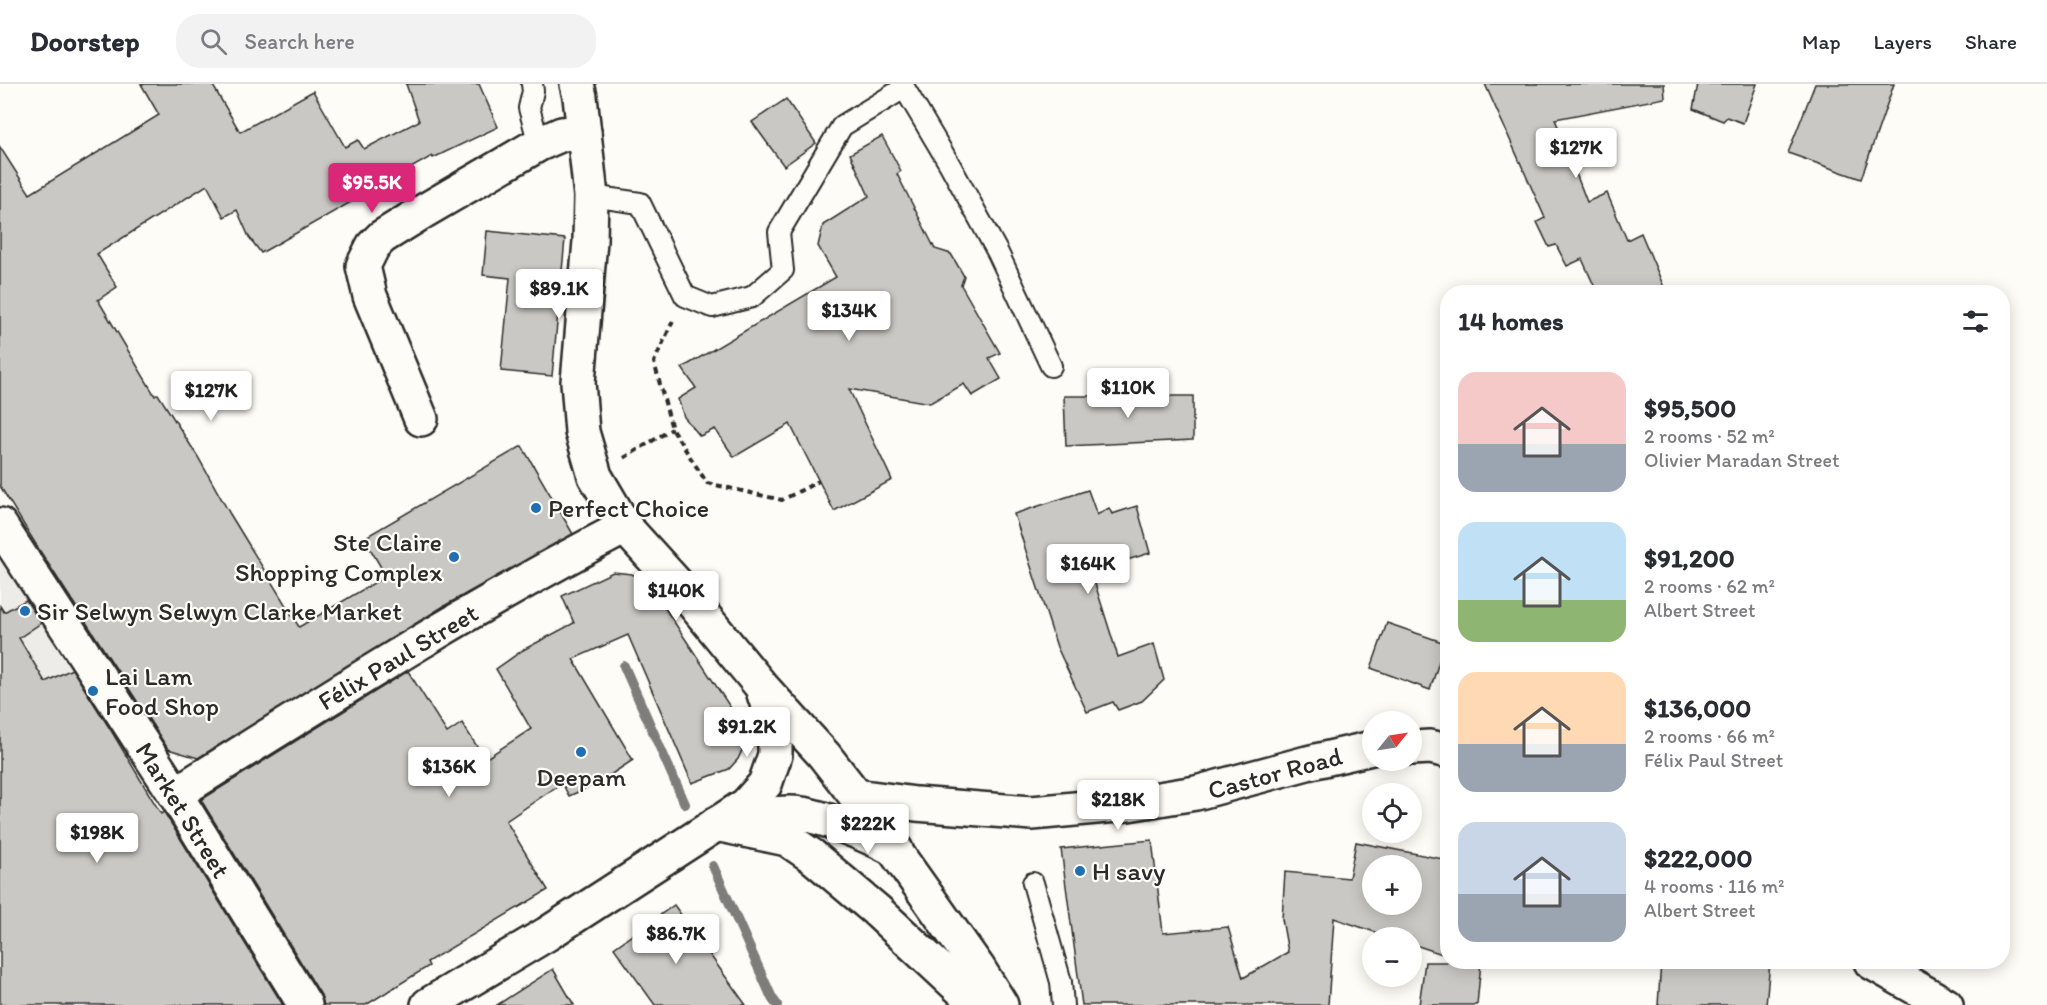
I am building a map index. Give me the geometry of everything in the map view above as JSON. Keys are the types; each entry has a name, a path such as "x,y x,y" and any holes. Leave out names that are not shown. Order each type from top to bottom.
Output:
{"street":[{"path":"577,84 591,196 590,241 578,382 582,432 595,476 625,527 684,592 762,687 824,755 856,796 978,968 1001,1005"},
{"path":"421,418 370,296 363,266 373,246 382,237 539,144 562,134 584,132"},
{"name":"Félix Paul Street","path":"175,794 357,680 578,551 625,527"},
{"name":"Market Street","path":"3,537 175,794 305,1005"},
{"path":"428,1005 547,934 746,805 765,784 775,755 775,726 762,687"},
{"path":"1422,747 1440,749"},
{"name":"Castor Road","path":"856,796 916,804 1032,813 1128,804 1196,793 1362,750"},
{"path":"717,824 758,816 794,813 819,819 877,840 896,850"},
{"path":"717,824 787,839 812,856 876,910 978,1005"},
{"path":"1883,969 1946,1005"}],"lane":[{"path":"532,84 533,91 529,108 539,144"},
{"path":"591,196 640,203 685,296 712,307 752,297 783,270 779,232 842,126 903,86 998,253 1052,366"},
{"path":"1033,883 1061,982 1063,1005"}],"path":[{"path":"685,296 654,362 672,429 707,483 782,500 819,481"},
{"path":"595,476 672,429"}],"shaded area":[{"name":"Sir Selwyn Selwyn Clarke Market","path":"0,554 87,669 0,724"}],"building":[{"path":"141,84 212,84 240,132 313,91 345,147 358,140 364,149 419,121 406,84 479,84 498,127 433,158 432,156 261,253 249,237 237,210 224,217 207,185 97,254 117,287 98,300 155,396 158,394 198,457 299,627 386,576 364,538 522,446 573,534 444,606 198,758 168,749 0,486 0,147 30,194 159,115"},
{"path":"1485,84 1664,84 1665,98 1555,119 1587,202 1607,193 1627,240 1641,233 1663,285 1594,285 1582,259 1567,266 1556,245 1549,247 1537,222 1545,218"},
{"path":"1698,84 1757,84 1743,123 1727,117 1723,121 1693,109"},
{"path":"1815,84 1894,84 1861,179 1788,153"},
{"path":"786,99 816,143 784,166 752,122"},
{"path":"882,136 901,171 897,174 935,249 951,254 964,276 961,285 1000,353 989,358 1001,379 972,396 964,384 930,403 849,389 892,480 834,511 790,424 734,457 715,429 700,436 684,417 678,399 696,388 682,368 836,277 818,246 823,225 869,196 850,154"},
{"path":"487,231 565,239 552,376 501,371 510,278 483,275"},
{"path":"1064,396 1193,396 1193,440 1066,446"},
{"path":"1088,490 1097,515 1109,508 1112,514 1137,506 1150,553 1091,571 1118,657 1154,644 1164,680 1142,701 1118,710 1113,702 1087,712 1057,647 1014,514"},
{"path":"613,572 632,574 647,582 653,590 740,722 744,732 744,746 738,759 729,769 692,783 628,635 573,659 633,760 598,783 569,796 562,783 506,821 548,890 427,962 429,966 366,1005 324,1005 321,995 201,800 408,671 447,733 462,723 485,759 531,729 496,669 523,650 574,623 562,596"},
{"path":"26,600 41,623 19,638 45,682 72,669 161,814 164,812 283,1005 0,1005 0,606 4,612"},
{"path":"1387,623 1440,641 1440,659 1430,690 1371,668"},
{"path":"1152,840 1163,933 1228,927 1243,978 1288,952 1282,919 1285,872 1349,878 1356,842 1440,858 1440,953 1422,947 1422,927 1362,928 1334,918 1328,1005 1082,1005 1061,849"},
{"path":"674,905 746,1005 655,1005 614,948"},
{"path":"1425,962 1440,962 1440,969 1480,969 1477,1005 1419,1005"},
{"path":"553,969 574,1005 497,1005"},
{"path":"1661,969 1769,969 1766,1005 1658,1005"}],"waterway":[{"path":"624,666 685,804"},
{"path":"713,866 777,1005"}],"place":[{"name":"Perfect Choice","path":"536,508"},
{"name":"Ste Claire Shopping Complex","path":"454,557"},
{"name":"Sir Selwyn Selwyn Clarke Market","path":"25,611"},
{"name":"Lai Lam Food Shop","path":"93,691"},
{"name":"Deepam","path":"581,752"},
{"name":"H savy","path":"1080,871"}]}
